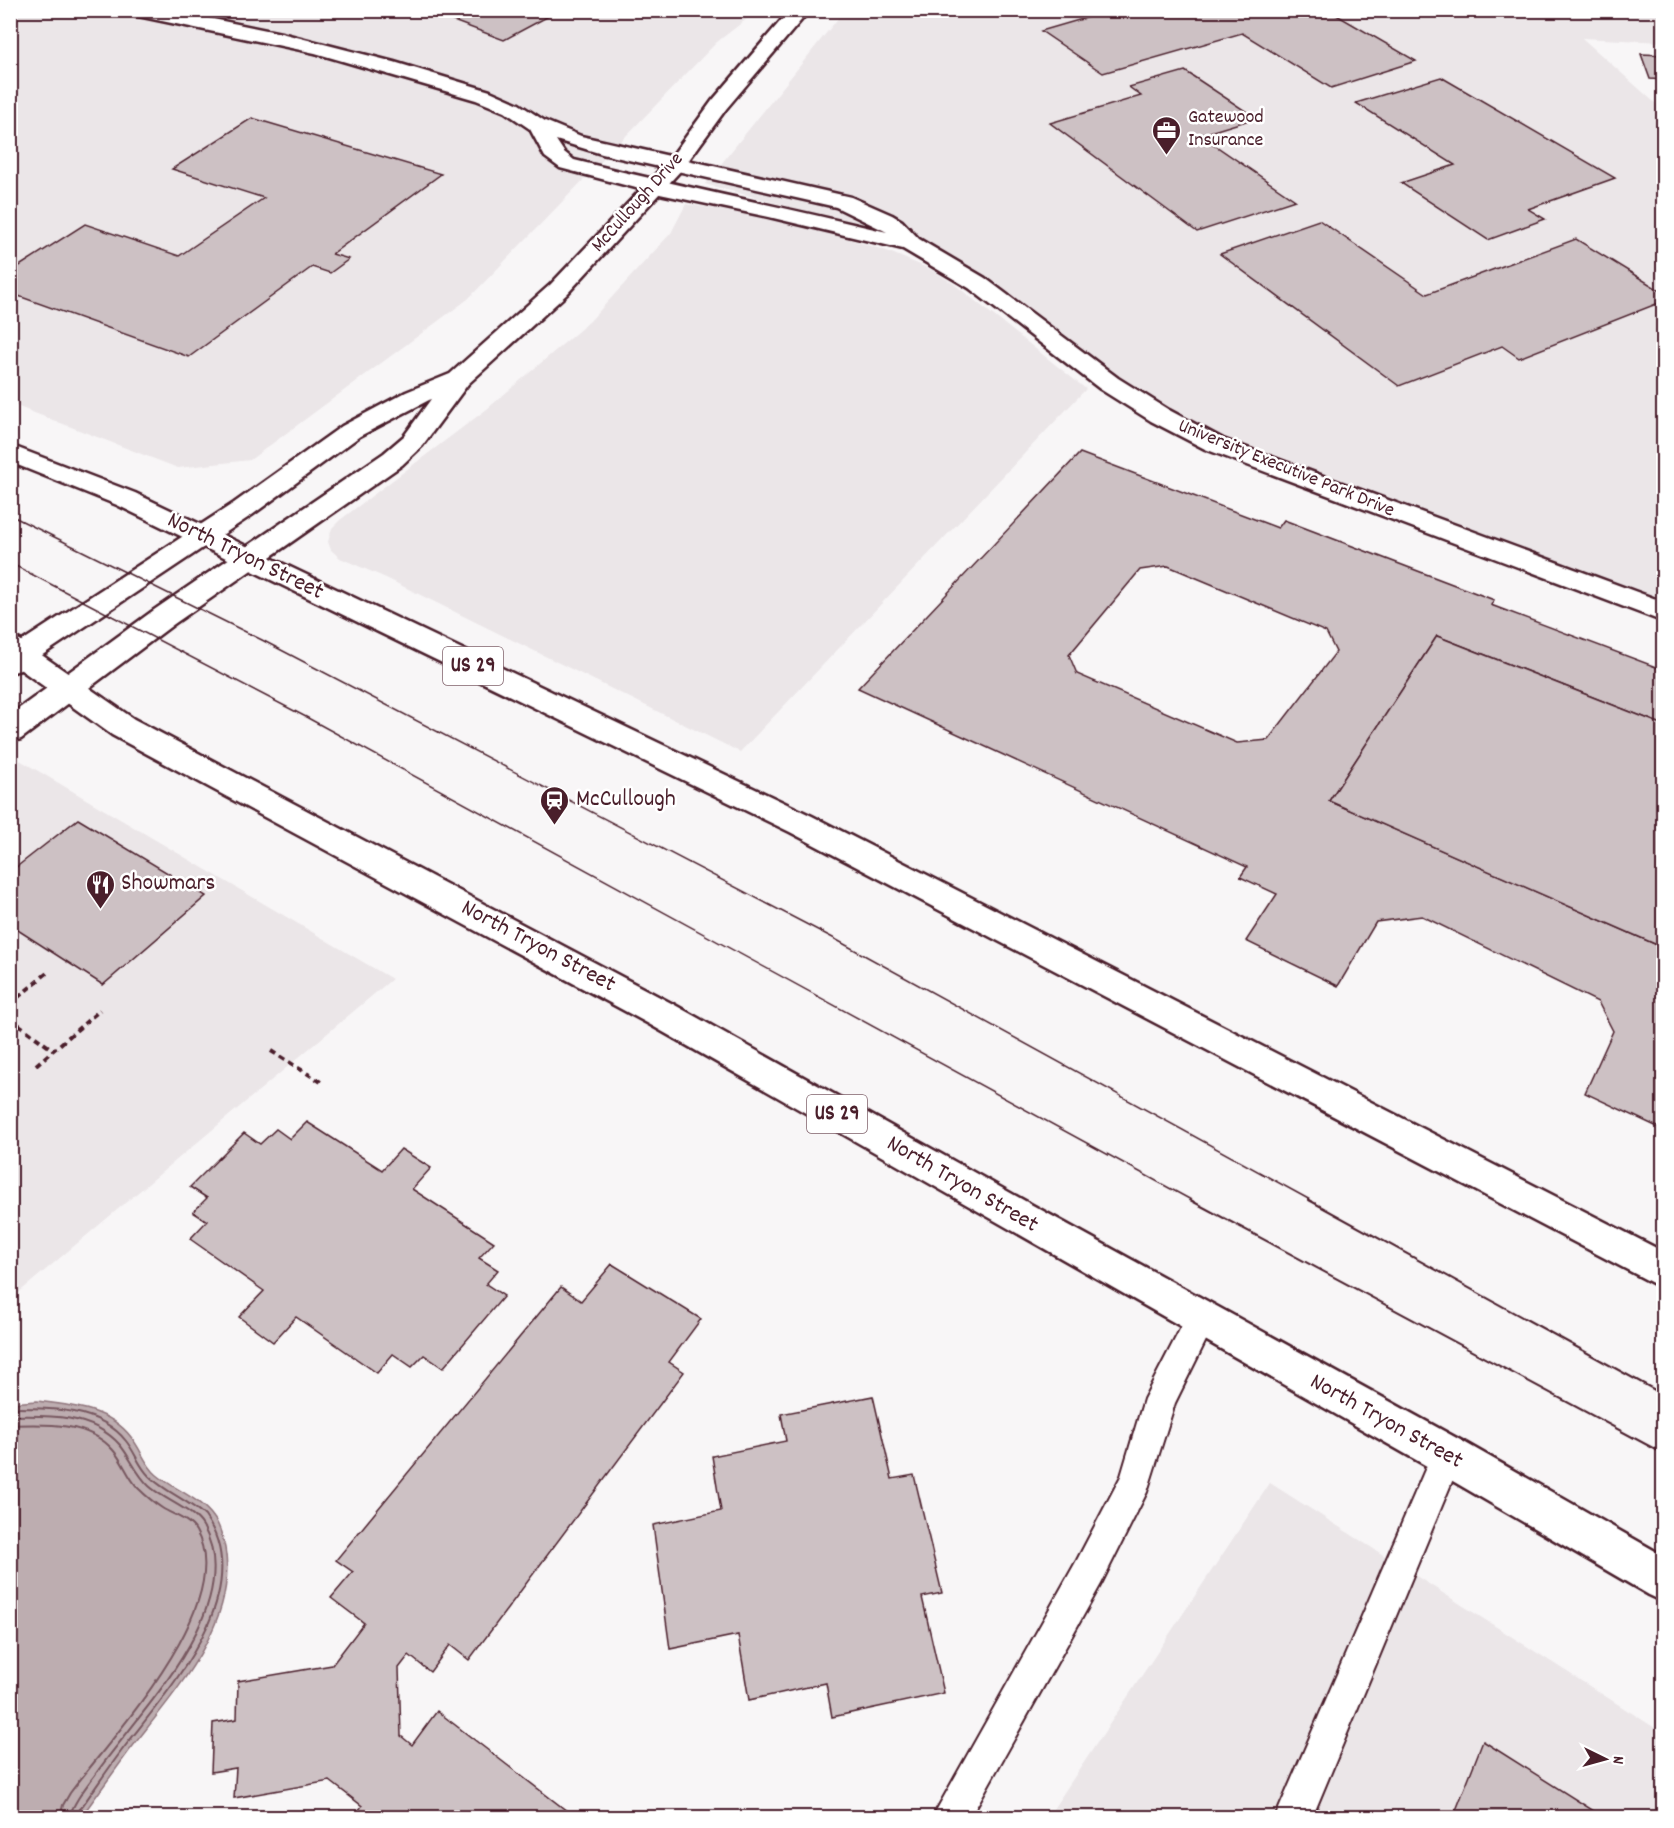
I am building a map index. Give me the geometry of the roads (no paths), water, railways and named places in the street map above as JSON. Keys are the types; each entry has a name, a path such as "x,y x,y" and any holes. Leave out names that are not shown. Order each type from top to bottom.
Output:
{"street":[{"name":"University Executive Park Drive","path":"138,10 257,33 374,62 494,100 520,112 538,125 588,144 843,202 894,226 911,244"},
{"name":"McCullough Drive","path":"10,731 164,617 393,459 412,441 459,380 559,289 676,164 719,105 801,10"},
{"name":"University Executive Park Drive","path":"538,125 549,149 559,160 609,176 769,210 911,244 968,274 1114,388 1162,417 1214,444 1664,613"},
{"name":"McCullough Drive","path":"14,655 118,592 351,431 415,396 459,380"},
{"name":"North Tryon Street","path":"10,453 126,499 801,824 1664,1272"},
{"name":"North Tryon Street","path":"14,655 68,688 123,727 661,1014 1447,1455 1664,1580"}],"lane":[{"path":"950,1818 1089,1572 1136,1481 1160,1399 1202,1318"},
{"path":"1293,1818 1447,1455"}],"water":[{"path":"37,1401 88,1410 122,1427 153,1471 202,1505 214,1518 225,1548 227,1576 222,1604 212,1631 182,1682 81,1817 11,1817 11,1403"}],"tram line":[{"path":"10,515 262,640 833,938 1312,1201"},
{"path":"10,563 306,717 1193,1201"},
{"path":"1190,1200 1664,1454"},
{"path":"1309,1200 1664,1395"}],"place":[{"name":"Gatewood Insurance","path":"1167,156"},
{"name":"McCullough","path":"555,826"},
{"name":"Showmars","path":"100,910"}]}
